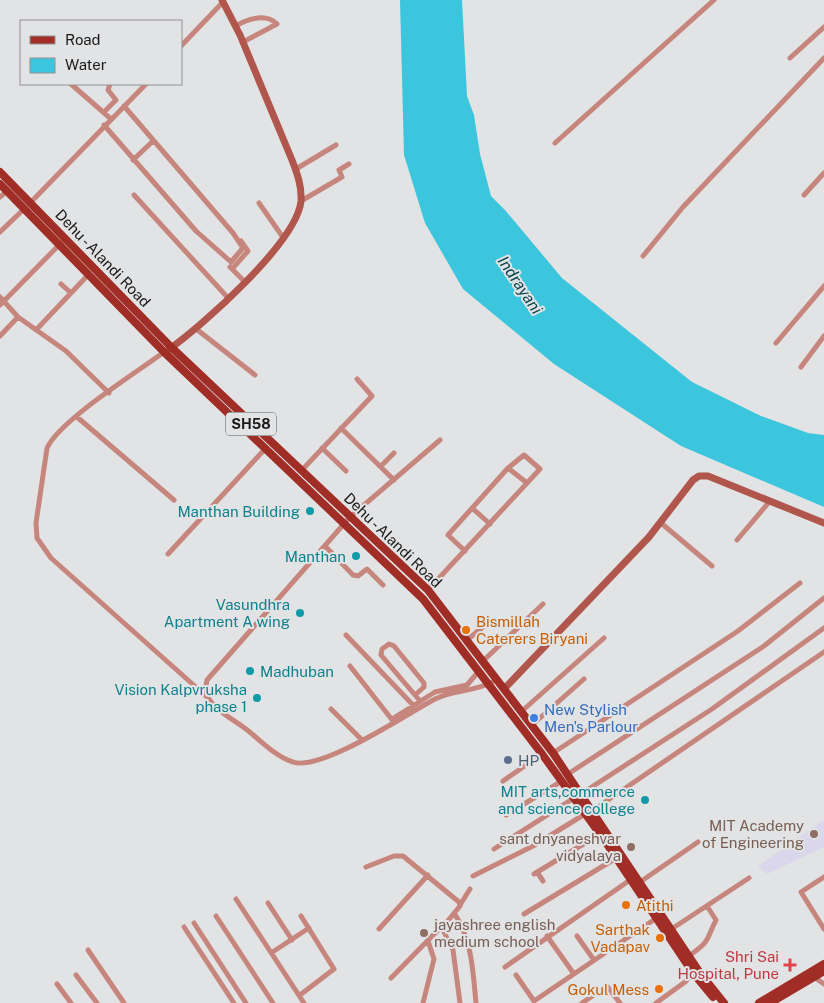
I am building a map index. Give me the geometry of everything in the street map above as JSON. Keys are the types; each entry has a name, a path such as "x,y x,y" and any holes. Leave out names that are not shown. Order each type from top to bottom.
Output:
{"main road":[{"name":"Dehu - Alandi Road","path":"0,172 58,245 168,350 301,471 423,599 562,781 578,796"},
{"name":"Dehu - Alandi Road","path":"0,184 65,239 168,350 266,449 428,590 496,680 522,711 568,774 578,796 619,856 630,880 659,916"},
{"name":"Dehu - Alandi Road","path":"589,812 600,834 640,882 693,973 718,1003"},
{"name":"Dehu - Alandi Road","path":"669,931 724,1003"},
{"path":"759,1003 824,964"},
{"path":"770,1003 824,972"}],"street":[{"path":"555,143 714,0"},
{"path":"182,45 223,1 243,42 296,169 301,201 296,217 245,282 229,299 168,350 57,432 47,448 36,523 37,538 41,547 130,630 207,698 262,742 294,763 324,757 362,740 393,721 441,697 489,685 496,680"},
{"path":"236,26 251,19 268,19 277,24 271,29 243,42"},
{"path":"790,58 824,27"},
{"path":"643,256 683,206 824,58"},
{"path":"72,85 111,119"},
{"path":"104,112 116,100 108,90 110,85"},
{"path":"0,232 145,85"},
{"path":"124,106 248,251 231,268 245,282"},
{"path":"104,125 196,231 229,262 243,248 233,233"},
{"path":"134,160 153,141"},
{"path":"296,169 336,145"},
{"path":"301,201 342,177 339,170 349,164"},
{"path":"804,195 824,173"},
{"path":"0,197 7,191"},
{"path":"134,194 229,299"},
{"path":"259,202 282,236"},
{"path":"2,304 65,239"},
{"path":"36,330 88,275"},
{"path":"61,284 71,292"},
{"path":"776,343 824,286"},
{"path":"0,296 2,304 73,357 109,393"},
{"path":"0,336 18,316"},
{"path":"196,328 255,375"},
{"path":"801,367 824,336"},
{"path":"301,471 372,396 357,379"},
{"path":"77,417 174,500"},
{"path":"341,428 394,480"},
{"path":"207,698 204,686 208,680 347,521 440,440"},
{"path":"322,448 346,472"},
{"path":"168,554 266,449"},
{"path":"381,466 394,453"},
{"path":"428,590 465,551 490,524 540,469 524,455 508,468 448,535 465,551"},
{"path":"508,468 527,483"},
{"path":"504,689 661,523 693,480 699,476 708,476 824,523"},
{"path":"737,540 770,501"},
{"path":"472,508 490,524"},
{"path":"661,523 712,566"},
{"path":"325,546 353,575 358,576 367,569 383,585"},
{"path":"553,753 738,631 800,583"},
{"path":"568,774 764,646 824,598"},
{"path":"483,661 543,604"},
{"path":"467,640 489,622"},
{"path":"494,849 712,709 824,628"},
{"path":"346,635 413,705"},
{"path":"522,711 604,638"},
{"path":"415,695 424,687 424,683 394,646 389,644 380,651 381,655 420,701"},
{"path":"473,876 533,846 589,812 824,652"},
{"path":"350,666 393,721"},
{"path":"393,721 413,705 439,690 467,685 479,671"},
{"path":"532,725 584,679"},
{"path":"331,709 362,740"},
{"path":"503,781 542,754"},
{"path":"506,815 562,781"},
{"path":"542,881 535,873 600,834"},
{"path":"640,882 698,842"},
{"path":"366,867 401,855 410,859 460,905"},
{"path":"524,914 619,856"},
{"path":"379,929 428,875"},
{"path":"824,877 801,892 824,929"},
{"path":"669,931 749,878"},
{"path":"505,967 630,880"},
{"path":"391,978 443,926 470,889"},
{"path":"236,899 304,1003"},
{"path":"268,903 292,940"},
{"path":"689,956 711,937 716,920 707,906"},
{"path":"454,913 463,928 470,950 476,1003"},
{"path":"216,916 273,1003"},
{"path":"300,995 334,969 301,916"},
{"path":"516,975 532,1002 659,916"},
{"path":"194,923 246,1003"},
{"path":"443,926 454,950 460,1003"},
{"path":"184,927 234,1003"},
{"path":"271,953 309,928"},
{"path":"547,936 574,974"},
{"path":"577,936 594,960"},
{"path":"423,1003 434,959 428,941"},
{"path":"88,950 124,1003"},
{"path":"656,1003 685,982 693,973"},
{"path":"76,975 97,1003"},
{"path":"814,977 824,984"},
{"path":"57,984 71,1003"},
{"path":"582,1003 608,986 620,1003"}],"shaded area":[{"name":"MIT Academy of Engineering","path":"824,820 824,847 767,874 758,866"}],"water":[{"name":"Indrayani","path":"400,0 462,0 467,96 474,115 480,154 491,196 562,278 692,382 761,416 808,433 824,435 824,507 681,446 554,364 463,289 425,223 404,155"}],"place":[{"name":"Manthan Building","path":"310,511"},
{"name":"Manthan","path":"356,556"},
{"name":"Vasundhra Apartment A wing","path":"300,613"},
{"name":"Bismillah Caterers Biryani","path":"466,630"},
{"name":"Madhuban","path":"250,671"},
{"name":"Vision Kalpvruksha phase 1","path":"257,698"},
{"name":"New Stylish Men's Parlour","path":"534,718"},
{"name":"HP","path":"508,760"},
{"name":"MIT arts,commerce and science college","path":"645,800"},
{"name":"MIT Academy of Engineering","path":"814,834"},
{"name":"sant dnyaneshvar vidyalaya","path":"631,847"},
{"name":"Atithi","path":"626,905"},
{"name":"jayashree english medium school","path":"424,933"},
{"name":"Sarthak Vadapav","path":"660,938"},
{"name":"Shri Sai Hospital, Pune","path":"790,965"},
{"name":"Gokul Mess","path":"659,989"}]}
